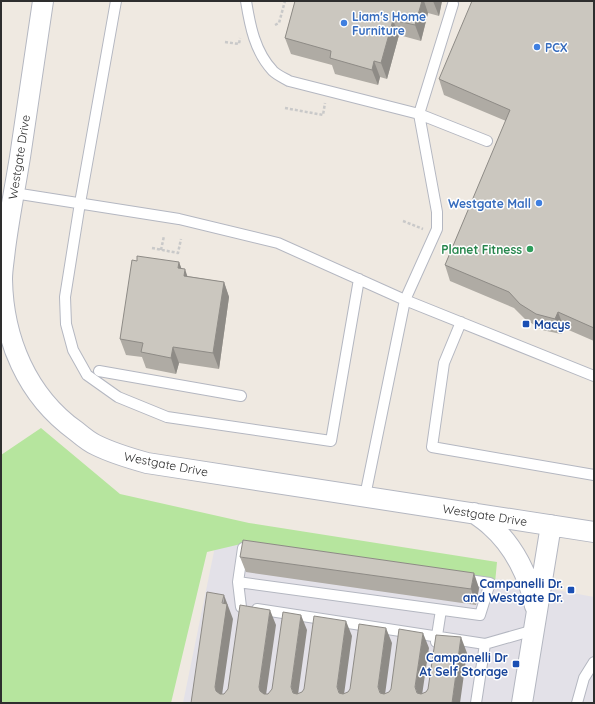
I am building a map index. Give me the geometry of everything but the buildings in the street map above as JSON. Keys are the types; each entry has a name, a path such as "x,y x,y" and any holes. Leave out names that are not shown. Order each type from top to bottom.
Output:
{"street":[{"name":"Westgate Drive","path":"43,1 9,203 2,278 6,343 35,390 51,410 69,427 94,445 122,457 147,463 594,532"},
{"path":"474,513 492,526 504,540 520,564 528,581 535,622"},
{"path":"522,703 551,525"}],"lane":[{"path":"116,1 65,298 66,324 73,350 87,375 118,397 167,417 331,441 359,279"},
{"path":"246,1 249,23 260,54 274,72 289,81 419,114 487,141"},
{"path":"365,496 405,300 436,229 437,212 419,114 453,4"},
{"path":"9,203 80,204 178,219 278,243 405,300 594,376"},
{"path":"461,322 444,363 432,447 594,475"},
{"path":"99,371 241,396"},
{"path":"238,582 480,615 490,584 242,548 238,582 241,610 360,629 400,634 437,636 485,644 535,622"},
{"path":"435,651 441,610"},
{"path":"476,703 485,644"},
{"path":"577,703 584,678 594,662"}],"path":[{"path":"275,25 280,23 285,1"},
{"path":"225,42 239,44 240,34"},
{"path":"285,108 323,115 326,99"},
{"path":"403,221 423,229"},
{"path":"161,250 164,236"},
{"path":"152,248 178,253 181,239"}],"shaded area":[{"path":"219,527 594,597 594,703 183,703"}],"green space":[{"path":"41,428 120,494 249,523 497,562 495,583 241,544 207,552 171,703 1,703 1,455"}],"place":[{"name":"Liam's Home Furniture","path":"344,23"},
{"name":"PCX","path":"537,47"},
{"name":"Westgate Mall","path":"539,203"},
{"name":"Planet Fitness","path":"530,249"},
{"name":"Macys","path":"526,324"},
{"name":"Campanelli Dr. and Westgate Dr.","path":"571,590"},
{"name":"Campanelli Dr At Self Storage","path":"516,664"}]}
